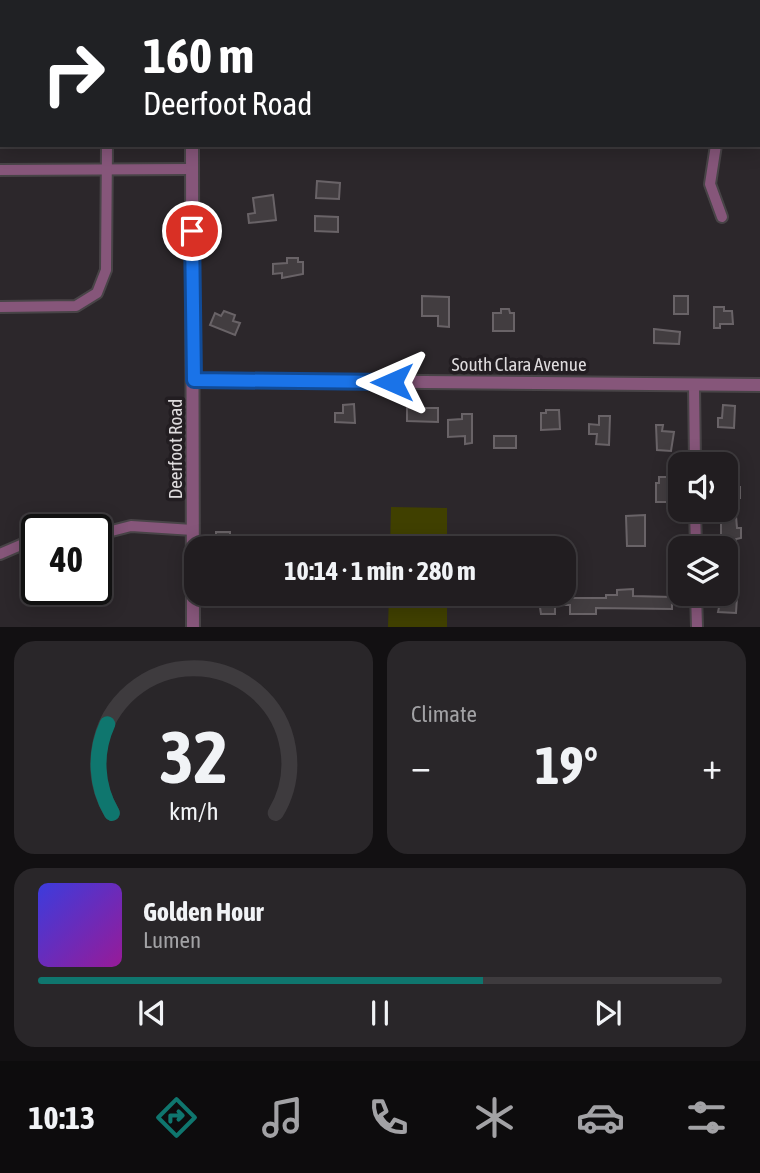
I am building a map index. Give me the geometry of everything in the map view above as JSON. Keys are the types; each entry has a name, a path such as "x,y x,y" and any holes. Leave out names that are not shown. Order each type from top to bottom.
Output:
{"street":[{"path":"0,307 76,306 97,293 106,270 107,147"},
{"name":"Deerfoot Road","path":"192,147 193,627"},
{"path":"716,147 710,184 722,217"},
{"path":"0,170 192,169"},
{"name":"South Clara Avenue","path":"194,380 760,385"},
{"path":"694,384 695,452"},
{"path":"112,531 131,526 194,530"},
{"path":"0,554 21,545"},
{"path":"696,606 697,627"}],"shaded area":[{"path":"391,507 447,508 447,536 390,536"},
{"path":"389,606 447,606 447,627 388,627"}],"building":[{"path":"317,181 340,183 339,199 316,198"},
{"path":"273,195 276,220 249,223 248,214 255,213 253,198"},
{"path":"315,216 338,217 338,232 315,231"},
{"path":"287,258 298,258 298,262 303,262 303,274 282,278 282,273 273,274 273,264 287,263"},
{"path":"422,296 449,297 449,327 438,326 438,316 422,316"},
{"path":"674,296 688,296 688,314 674,314"},
{"path":"714,307 724,307 724,311 732,311 733,324 720,324 720,328 714,328"},
{"path":"501,309 509,309 510,313 514,313 514,331 493,331 493,313 501,313"},
{"path":"224,311 235,315 233,321 240,323 235,335 210,325 215,313 221,316"},
{"path":"654,329 680,332 679,344 654,343"},
{"path":"354,404 355,423 335,422 335,413 343,413 343,405"},
{"path":"723,405 735,406 734,428 718,427"},
{"path":"407,408 438,408 438,422 407,421"},
{"path":"546,410 559,410 560,429 541,430 541,413 546,413"},
{"path":"462,414 472,414 472,443 465,444 465,436 448,437 448,420 462,419"},
{"path":"599,416 610,416 609,445 596,444 597,434 589,434 589,424 599,425"},
{"path":"656,425 663,425 662,431 674,432 671,451 657,450"},
{"path":"494,436 516,436 516,448 494,448"},
{"path":"659,477 668,477 668,502 656,502 656,483 659,483"},
{"path":"645,515 645,546 627,546 626,516"},
{"path":"721,522 736,522 737,528 741,528 741,538 721,536"},
{"path":"216,532 230,532 230,536 216,536"},
{"path":"633,589 633,596 668,597 668,606 672,606 672,609 596,608 596,614 570,614 570,606 576,606 576,598 606,598 606,595 617,595 617,590"},
{"path":"540,606 555,606 555,614 541,614"},
{"path":"719,606 736,606 736,613 718,612"}],"route":[{"path":"192,231 194,380 392,382"}]}
